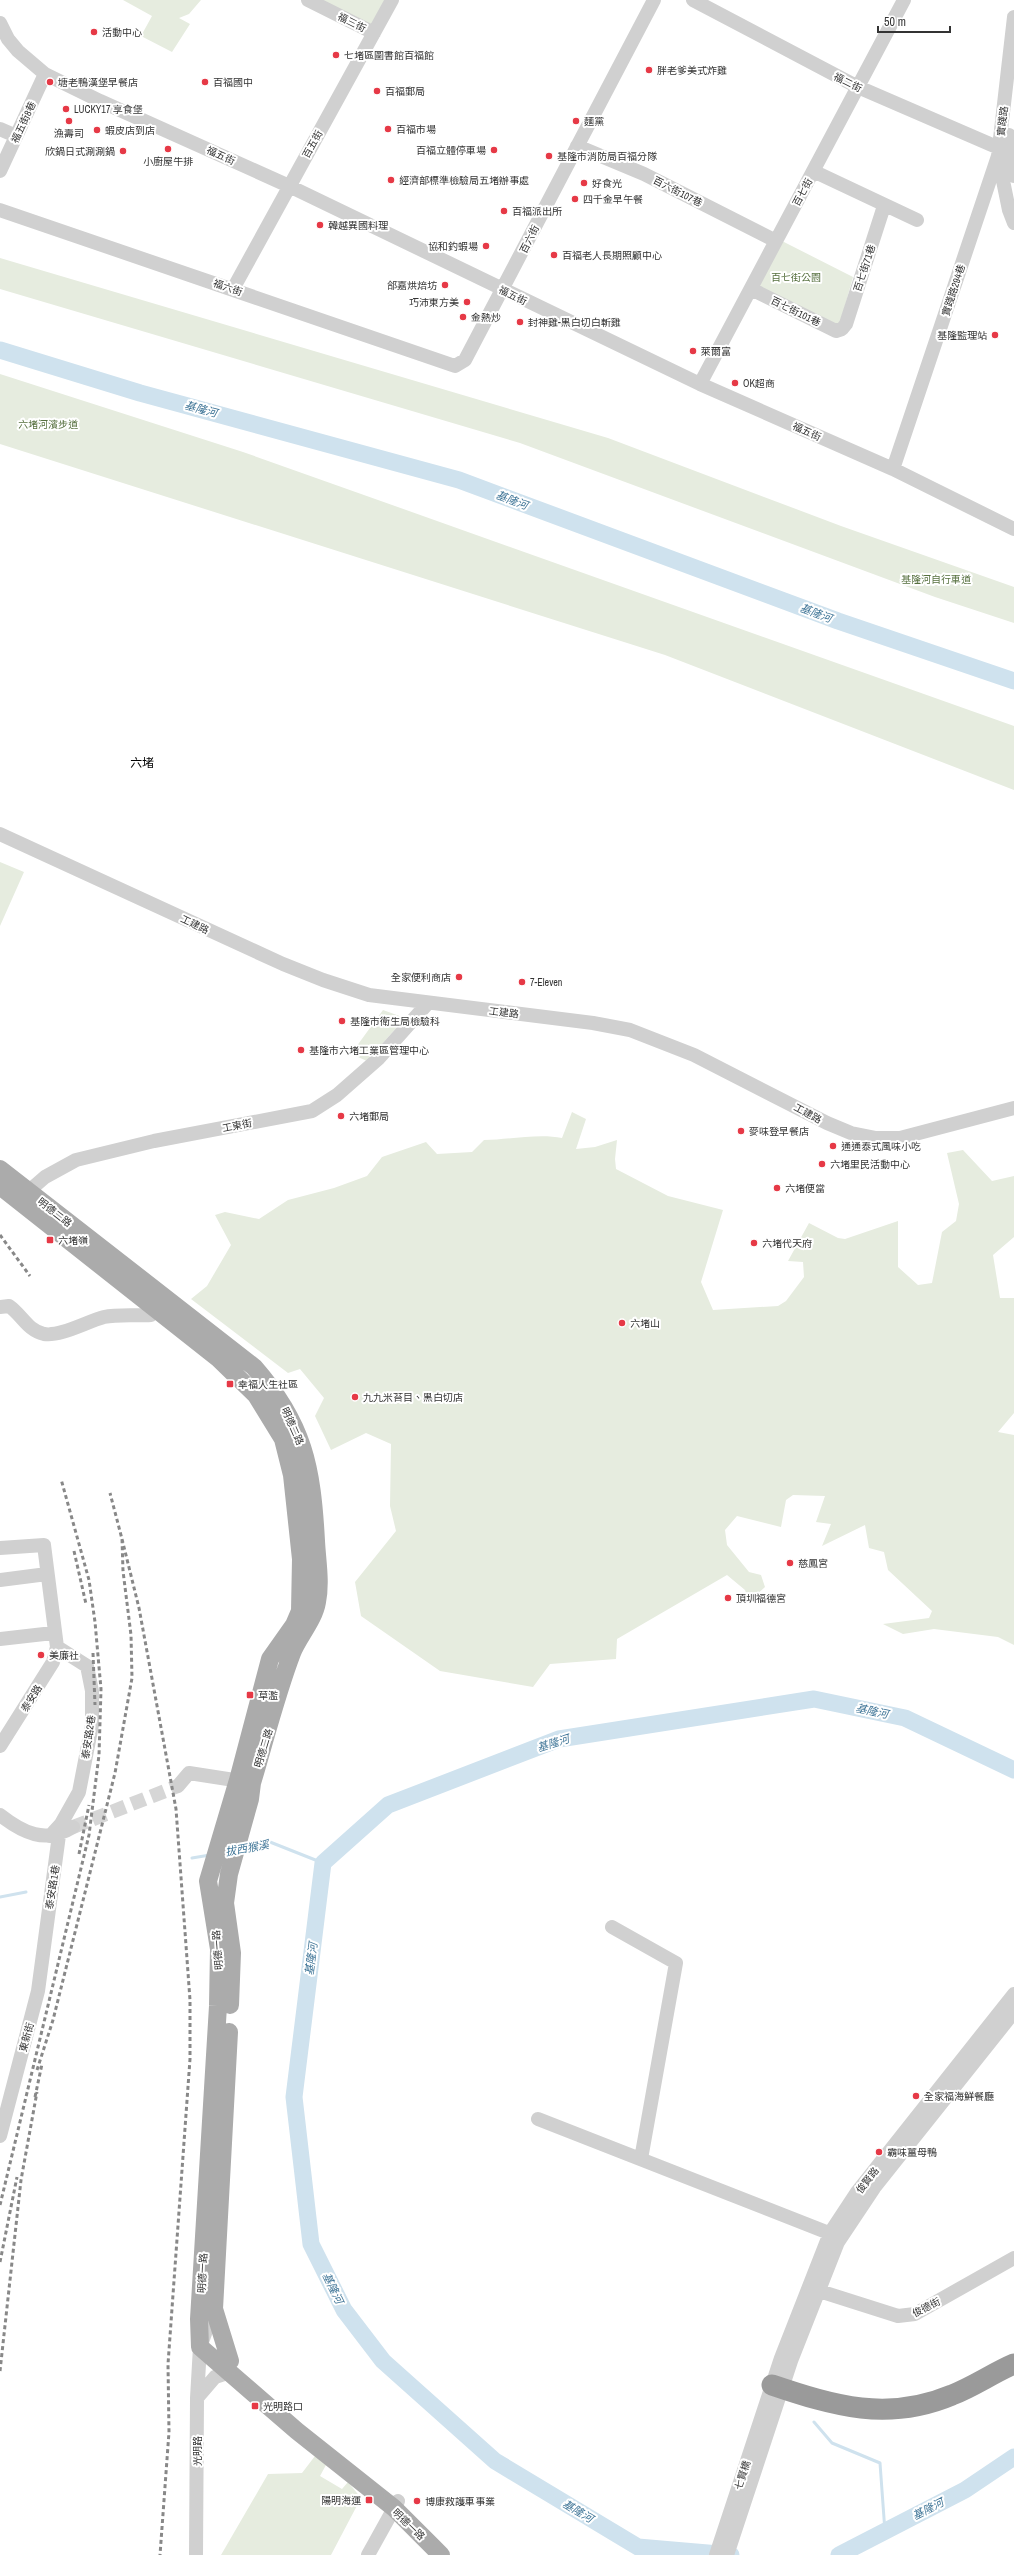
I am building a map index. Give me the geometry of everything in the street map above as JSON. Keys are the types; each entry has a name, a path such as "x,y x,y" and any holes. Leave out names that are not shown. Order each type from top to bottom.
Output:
{"highway":[{"path":"779,2392 864,2410 910,2408 953,2395 1014,2364"}],"main road":[{"name":"明德二路","path":"0,1169 23,1196"},
{"name":"明德二路","path":"0,1186 23,1196 254,1366 275,1390 290,1415 300,1436 314,1512 319,1584 317,1603 293,1652 245,1782 229,1806 208,1881"},
{"name":"明德二路","path":"245,1782 248,1804"},
{"name":"明德一路","path":"214,2309 232,1953 225,1903 229,1874 248,1804"},
{"name":"明德一路","path":"208,1881 219,1949 218,2006 200,2312 200,2347 216,2352 229,2367 277,2402 454,2555"},
{"path":"214,2309 229,2367"},
{"name":"明德一路","path":"396,2505 441,2555"}],"street":[{"name":"福三街","path":"308,0 374,33"},
{"name":"百五街","path":"232,289 392,0"},
{"name":"百六街","path":"455,366 465,360 654,0"},
{"name":"福二街","path":"693,0 858,87 1002,149"},
{"name":"百七街","path":"700,384 904,0"},
{"name":"實踐路","path":"1014,18 1002,149 1008,210 1014,223"},
{"name":"福五街","path":"0,23 8,39 18,51 46,74 100,101 289,186 700,384 893,469 1014,528"},
{"name":"福五街8巷","path":"0,171 46,74"},
{"name":"實踐路","path":"1014,92 1002,149 1014,176"},
{"path":"0,129 16,136"},
{"name":"百六街107巷","path":"577,146 644,174 776,240"},
{"name":"實踐路294巷","path":"893,469 1002,149"},
{"path":"813,171 884,206 917,220"},
{"name":"百七街71巷","path":"842,329 846,324 884,206"},
{"name":"福六街","path":"0,210 455,366"},
{"name":"百七街101巷","path":"751,289 836,331 842,329"},
{"name":"工建路","path":"0,834 301,972 369,995 593,1023 630,1030 694,1055 827,1123 851,1133 876,1138 900,1138 1014,1108"},
{"name":"工東街","path":"23,1196 45,1177 76,1160 154,1141 312,1111 337,1095 378,1060 428,1003"},
{"path":"0,1307 9,1306 18,1312 23,1322 45,1334 60,1332 105,1317 151,1315"},
{"path":"0,1548 44,1545 56,1647"},
{"path":"0,1580 47,1574"},
{"path":"0,1639 54,1633"},
{"name":"泰安路","path":"0,1746 53,1662 56,1647"},
{"name":"泰安路2巷","path":"55,1836 79,1792 92,1725 92,1691 88,1666 56,1647"},
{"path":"178,1786 189,1773 245,1782"},
{"path":"0,1815 20,1830 55,1836 73,1827"},
{"name":"泰安路1巷","path":"44,1938 55,1836"},
{"path":"612,1927 676,1963 641,2159"},
{"name":"東新街","path":"0,2136 38,1991 44,1938"},
{"name":"俊賢路","path":"779,2392 813,2288 835,2235 857,2192 1014,1994"},
{"name":"俊賢路","path":"835,2235 1014,2012"},
{"path":"538,2119 835,2235"},
{"name":"俊德街","path":"813,2288 898,2316 906,2317 920,2312 1014,2258"},
{"name":"光明路","path":"196,2555 197,2398 200,2347 214,2309"},
{"path":"197,2398 215,2377 229,2367"},
{"name":"七賢橋","path":"716,2555 779,2392"},
{"name":"七賢橋","path":"727,2555 779,2392"},
{"path":"368,2555 396,2505"}],"green space":[{"path":"123,0 201,0 189,14 179,18 190,24 172,52 141,36 152,16"},
{"path":"322,0 392,0 374,33"},
{"name":"百七街公園","path":"782,241 853,277 839,327 758,288"},
{"name":"基隆河自行車道","path":"0,258 608,438 841,526 1014,587 1014,623 935,597 520,443 0,289"},
{"name":"六堵河濱步道","path":"0,374 243,452 1014,726 1014,790 665,655 0,444"},
{"path":"0,862 24,872 0,926"},
{"path":"383,1010 405,1018 367,1061 351,1054"},
{"path":"572,1112 586,1119 576,1149 595,1147 617,1140 615,1159 616,1169 668,1196 723,1210 701,1282 713,1310 778,1306 786,1301 804,1277 803,1262 788,1261 809,1223 838,1238 845,1239 898,1221 898,1267 918,1285 932,1283 942,1232 956,1221 959,1204 947,1153 963,1150 992,1181 1014,1176 1014,1237 993,1255 1000,1298 1014,1298 1014,1413 998,1432 1014,1435 1014,1645 998,1637 934,1629 903,1634 883,1624 929,1618 932,1611 888,1570 884,1552 869,1548 865,1525 822,1546 831,1524 816,1522 825,1496 793,1495 786,1500 781,1527 737,1516 725,1530 727,1545 749,1572 761,1575 765,1587 749,1601 745,1590 727,1575 617,1639 616,1659 550,1664 533,1687 440,1671 361,1616 355,1582 396,1531 390,1506 391,1444 366,1433 331,1450 315,1416 324,1398 300,1369 288,1373 191,1299 207,1286 231,1245 215,1215 225,1212 259,1219 288,1200 334,1188 367,1176 382,1157 426,1142 437,1154 472,1152 484,1140 533,1136 562,1138"},
{"path":"315,2456 326,2465 320,2476 342,2489 348,2482 361,2498 331,2555 221,2555 268,2474 302,2473"}],"waterway":[{"name":"基隆河","path":"0,350 140,393 459,480 838,621 1014,681"},
{"name":"基隆河","path":"731,2555 638,2547 495,2461 383,2361 344,2310 311,2244 294,2097 323,1863 388,1805 559,1739 814,1699 905,1718 1014,1770"},
{"name":"拔西猴溪","path":"242,1847 270,1842 323,1863"},
{"name":"拔西猴溪","path":"192,1858 210,1855"},
{"name":"拔西猴溪","path":"0,1897 26,1892"},
{"path":"814,2422 832,2443 880,2463 885,2532"},
{"name":"基隆河","path":"839,2555 965,2490 1014,2457"}],"tunnel":[{"path":"73,1827 178,1786"}],"railway":[{"path":"0,1235 30,1276"},
{"path":"0,2205 89,1835 99,1755 101,1689 95,1622 89,1580 61,1479"},
{"path":"37,2070 53,2020 115,1773 132,1678 131,1635 123,1571 122,1539 110,1493"},
{"path":"122,1539 139,1608 176,1809 190,2000 190,2059 168,2364 169,2432 160,2555"},
{"path":"74,1551 86,1604"},
{"path":"93,1653 95,1705"},
{"path":"79,1854 89,1805"},
{"path":"35,2097 42,2064"},
{"path":"0,2371 21,2180 37,2092"},
{"path":"0,2262 17,2177"}],"place":[{"name":"活動中心","path":"94,32"},
{"name":"七堵區圖書館百福館","path":"336,55"},
{"name":"胖老爹美式炸雞","path":"649,70"},
{"name":"塘老鴨漢堡早餐店","path":"50,82"},
{"name":"百福國中","path":"205,82"},
{"name":"百福郵局","path":"377,91"},
{"name":"LUCKY17 享食堡","path":"66,109"},
{"name":"漁壽司","path":"69,121"},
{"name":"麵黨","path":"576,121"},
{"name":"百福市場","path":"388,129"},
{"name":"蝦皮店到店","path":"97,130"},
{"name":"小廚屋牛排","path":"168,149"},
{"name":"百福立體停車場","path":"494,150"},
{"name":"欣鍋日式涮涮鍋","path":"123,151"},
{"name":"基隆市消防局百福分隊","path":"549,156"},
{"name":"經濟部標準檢驗局五堵辦事處","path":"391,180"},
{"name":"好食光","path":"584,183"},
{"name":"四千金早午餐","path":"575,199"},
{"name":"百福派出所","path":"504,211"},
{"name":"韓越異國料理","path":"320,225"},
{"name":"協和釣蝦場","path":"486,246"},
{"name":"百福老人長期照顧中心","path":"554,255"},
{"name":"郃嘉烘焙坊","path":"445,285"},
{"name":"巧沛東方美","path":"467,302"},
{"name":"金熱炒","path":"463,317"},
{"name":"封神雞-黑白切白斬雞","path":"520,322"},
{"name":"基隆監理站","path":"995,335"},
{"name":"萊爾富","path":"693,351"},
{"name":"OK超商","path":"735,383"},
{"name":"全家便利商店","path":"459,977"},
{"name":"7-Eleven","path":"522,982"},
{"name":"基隆市衛生局檢驗科","path":"342,1021"},
{"name":"基隆市六堵工業區管理中心","path":"301,1050"},
{"name":"六堵郵局","path":"341,1116"},
{"name":"麥味登早餐店","path":"741,1131"},
{"name":"通通泰式風味小吃","path":"833,1146"},
{"name":"六堵里民活動中心","path":"822,1164"},
{"name":"六堵便當","path":"777,1188"},
{"name":"六堵嶺","path":"50,1240"},
{"name":"六堵代天府","path":"754,1243"},
{"name":"六堵山","path":"622,1323"},
{"name":"幸福人生社區","path":"230,1384"},
{"name":"九九米苔目、黑白切店","path":"355,1397"},
{"name":"慈鳳宮","path":"790,1563"},
{"name":"頂圳福德宮","path":"728,1598"},
{"name":"美廉社","path":"41,1655"},
{"name":"草濫","path":"250,1695"},
{"name":"全家福海鮮餐廳","path":"916,2096"},
{"name":"霸味薑母鴨","path":"879,2152"},
{"name":"光明路口","path":"255,2406"},
{"name":"陽明海運","path":"369,2500"},
{"name":"博康救護車事業","path":"417,2501"}],"district":[{"name":"六堵","path":"142,763"}]}
